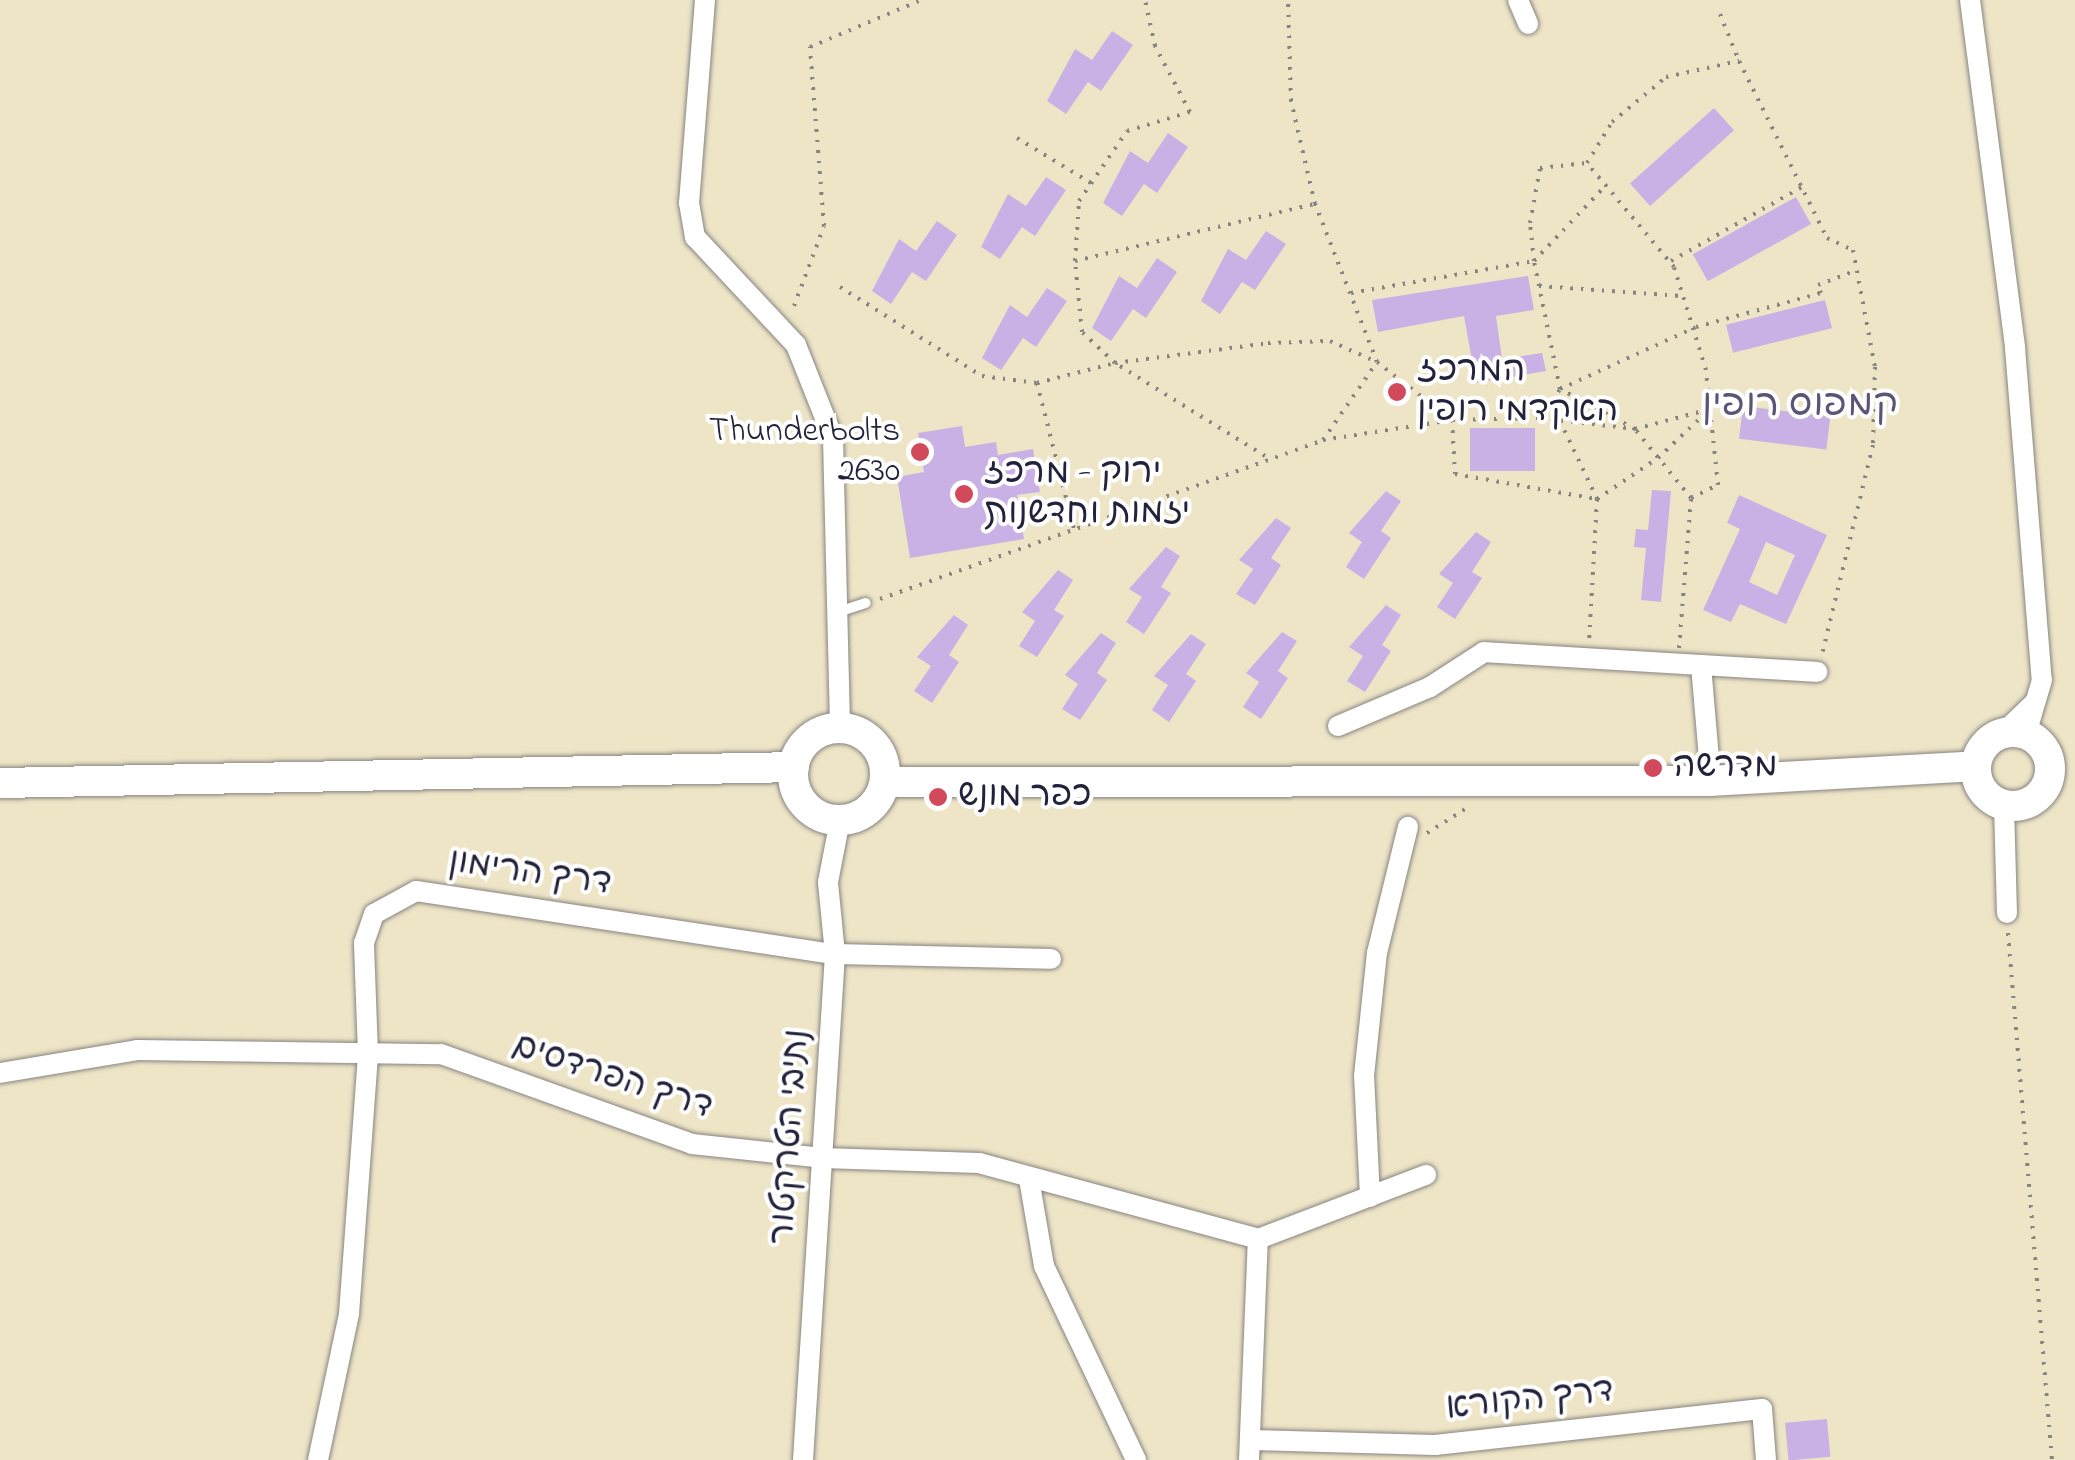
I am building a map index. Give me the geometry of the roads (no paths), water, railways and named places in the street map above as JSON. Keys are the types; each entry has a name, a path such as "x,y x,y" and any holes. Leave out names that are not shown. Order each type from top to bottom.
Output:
{"main road":[{"path":"840,728 856,731 880,751 885,782 874,805 840,820 804,804 794,767 805,744 840,728"},
{"path":"2025,739 2061,784 2029,804 2004,806 1980,786 1976,766 1984,746 2025,739 2075,762"},
{"path":"885,782 1711,780 1976,766"},
{"path":"0,784 794,767"}],"street":[{"path":"705,0 689,203 695,237 796,346 833,438 833,614 840,728"},
{"path":"1518,0 1528,24"},
{"path":"1966,4 2016,348 2039,698 2025,739"},
{"path":"1338,726 1430,687 1484,652 1816,672"},
{"path":"1701,665 1711,780"},
{"path":"2004,806 2008,913"},
{"name":"נתיבי הטרקטור","path":"803,1460 834,954 828,882 840,820"},
{"path":"1370,1197 1366,1058 1377,953 1408,827"},
{"name":"דרך הרימון","path":"318,1460 350,1314 368,1054 364,944 374,914 416,891 834,954 1051,959"},
{"name":"דרך הפרדסים","path":"0,1073 137,1050 441,1054 692,1144 822,1158 979,1163 1258,1239"},
{"path":"1251,1450 1258,1239 1426,1175"},
{"path":"1029,1179 1044,1266 1136,1460"},
{"name":"דרך הקורא","path":"1251,1450 1436,1445 1762,1409 1766,1460"}],"lane":[{"path":"833,614 866,603"}],"place":[{"name":"המרכז האקדמי רופין","path":"1397,392"},
{"name":"Thunderbolts 2630","path":"920,452"},
{"name":"ירוק - מרכז יזמות וחדשנות","path":"964,494"},
{"name":"מדרשה","path":"1653,768"},
{"name":"כפר מונש","path":"938,797"}],"district":[{"name":"קמפוס רופין","path":"1800,407"}]}
